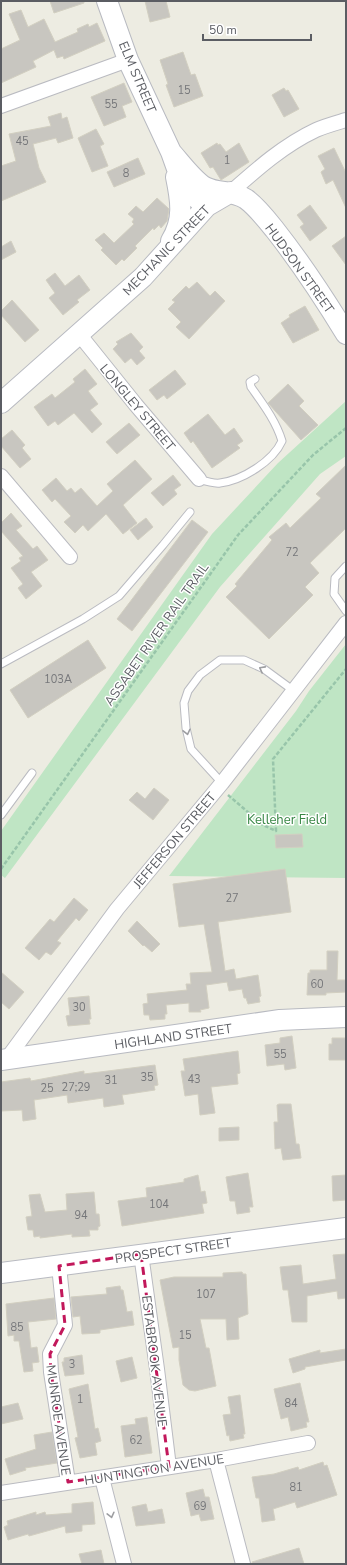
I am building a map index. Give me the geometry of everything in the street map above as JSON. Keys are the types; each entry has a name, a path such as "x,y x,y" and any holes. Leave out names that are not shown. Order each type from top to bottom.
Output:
{"street":[{"name":"ELM STREET","path":"110,2 128,60 171,152 181,180 188,192 207,206"},
{"path":"1,106 128,60"},
{"name":"MECHANIC STREET","path":"1,403 143,277 207,206 231,192 267,161 291,145 317,130 346,120"},
{"name":"ELM STREET","path":"171,152 197,182 205,187 231,192"},
{"name":"ELM STREET","path":"164,255 176,234 181,201 171,152"},
{"name":"HUDSON STREET","path":"231,192 246,199 267,220 292,252 346,334"},
{"name":"LONGLEY STREET","path":"79,334 136,405 199,479"},
{"path":"1,476 70,557"},
{"name":"JEFFERSON STREET","path":"3,1060 117,909 220,785 346,623"},
{"name":"HIGHLAND STREET","path":"3,1060 280,1020 346,1017"},
{"name":"PROSPECT STREET","path":"1,1273 346,1228"},
{"name":"ESTABROOK AVENUE","path":"141,1254 169,1467"},
{"name":"MUNROE AVENUE","path":"59,1266 65,1325 50,1354 50,1360 68,1482"},
{"name":"HUNTINGTON AVENUE","path":"1,1493 216,1460 308,1443"},
{"path":"216,1460 243,1564"},
{"path":"102,1478 124,1564"}],"lane":[{"path":"199,479 219,484 234,480 258,467 279,449 282,440 281,435 269,413 251,387 250,382 255,379"},
{"path":"1,664 83,619 119,596 190,512"},
{"path":"346,566 335,578 334,594 346,611"},
{"path":"220,785 191,749 186,728 184,703 188,691 200,675 220,660 244,660 264,670 294,691"},
{"path":"1,815 32,773"}],"path":[{"name":"ASSABET RIVER RAIL TRAIL","path":"1,868 238,535 313,455 346,428"},
{"path":"220,785 263,825 276,831 274,760 346,669"}],"highlighted area":[{"path":"141,1254 169,1467 68,1482 51,1372 50,1354 65,1325 59,1266"}],"green space":[{"path":"346,401 346,456 320,474 220,587 5,878 1,875 1,831 212,534 278,463"},
{"name":"Kelleher Field","path":"346,644 346,878 169,876 296,711 309,691"}],"building":[{"path":"50,1 84,1 84,3 54,13"},
{"path":"145,1 166,1 170,17 150,22"},
{"path":"21,10 28,27 44,19 55,42 78,32 77,29 88,24 89,27 97,23 105,41 64,59 63,56 57,58 54,50 33,61 36,67 1,83 1,49 20,40 9,14"},
{"path":"183,52 191,75 195,74 203,96 174,107 166,85 168,84 160,60"},
{"path":"124,83 132,102 122,106 126,117 104,126 91,97"},
{"path":"284,88 286,91 288,90 299,109 284,117 272,95"},
{"path":"61,113 62,119 67,117 73,138 58,143 56,138 33,144 39,168 46,182 1,201 1,166 16,161 9,134 51,126 48,117"},
{"path":"96,129 104,144 100,146 108,166 92,172 78,138"},
{"path":"217,143 218,145 220,144 226,152 239,143 249,162 221,180 213,167 210,168 201,153"},
{"path":"334,148 346,173 346,208 333,180 326,184 321,172 325,169 318,156"},
{"path":"138,158 145,174 114,187 107,172"},
{"path":"157,198 169,209 167,221 161,228 159,225 154,230 153,228 135,246 137,248 124,261 122,259 116,265 101,250 103,248 95,240 104,233 114,243 134,224 132,222 134,219 128,214 136,206 143,212"},
{"path":"310,205 327,228 310,241 300,227 304,224 297,215"},
{"path":"346,236 346,265 332,246"},
{"path":"11,241 16,252 1,260 1,247"},
{"path":"55,273 65,286 79,275 90,290 77,300 79,302 63,315 49,298 55,293 46,280"},
{"path":"197,282 210,296 215,291 225,301 189,339 176,327 181,322 168,309 175,302 172,300 186,286 189,289"},
{"path":"12,300 39,330 25,342 1,315 1,311"},
{"path":"305,306 319,330 293,343 281,323 290,317 289,315"},
{"path":"131,333 143,347 139,351 145,358 137,365 131,358 125,363 113,349 118,344 116,342"},
{"path":"85,369 97,384 88,391 98,404 90,410 102,424 92,433 74,413 58,425 55,421 48,426 34,407 52,394 55,398 75,382 73,379"},
{"path":"175,370 186,384 167,399 164,395 157,400 149,390"},
{"path":"288,384 304,401 299,406 318,425 301,440 268,403"},
{"path":"208,414 225,435 234,428 243,441 237,445 240,448 212,468 193,441 191,443 184,433"},
{"path":"129,423 140,435 117,454 106,442"},
{"path":"12,430 25,445 22,448 31,459 20,468 1,446 1,439"},
{"path":"135,460 152,479 123,505 137,523 123,534 106,514 88,531 83,525 75,533 64,522 71,516 55,499 52,502 42,490 56,478 67,491 71,488 75,493 81,488 97,506 113,491 107,484"},
{"path":"346,465 346,528 310,563 319,573 305,587 313,595 269,639 226,597 237,586 235,584 272,540 269,537 286,523 290,528 321,498 316,494"},
{"path":"173,475 181,485 174,490 177,494 163,506 151,493"},
{"path":"11,513 22,526 16,530 33,549 37,546 48,560 31,572 42,586 26,599 18,588 23,584 11,568 21,561 19,558 23,556 1,531 1,523"},
{"path":"146,518 153,527 138,540 130,530"},
{"path":"192,520 208,532 132,631 117,619"},
{"path":"88,640 106,668 28,718 10,690"},
{"path":"154,788 169,800 153,820 129,800 137,792 145,799"},
{"path":"302,834 303,847 276,848 275,835"},
{"path":"285,869 291,912 218,922 225,971 234,969 236,979 258,975 261,996 259,997 260,1002 248,1004 246,998 244,998 242,989 229,991 227,982 206,985 209,1008 200,1010 201,1012 189,1012 189,1003 166,1005 167,1014 165,1014 165,1019 150,1020 149,1015 144,1015 143,1004 148,1003 147,994 187,990 186,984 191,984 190,973 212,972 204,924 179,927 173,884"},
{"path":"74,898 88,910 79,921 76,918 57,941 61,943 51,955 46,952 39,960 25,948 50,919 54,922"},
{"path":"137,921 160,944 152,952 144,945 143,946 128,931"},
{"path":"327,951 338,951 337,980 346,980 346,992 326,993 326,995 307,995 308,973 310,973 310,970 327,970"},
{"path":"1,972 24,992 9,1009 1,1002"},
{"path":"89,996 90,1024 68,1026 66,1016 70,1015 68,998"},
{"path":"292,1036 296,1068 285,1070 284,1064 267,1066 265,1045 280,1043 280,1038"},
{"path":"332,1038 346,1038 346,1060 329,1060 329,1044 332,1044"},
{"path":"238,1051 240,1073 237,1074 238,1084 211,1087 215,1113 200,1115 198,1094 185,1096 181,1071 185,1071 183,1059"},
{"path":"155,1065 158,1085 154,1086 155,1090 122,1095 124,1104 104,1107 103,1098 68,1103 67,1095 34,1100 36,1119 23,1121 22,1110 1,1111 1,1082 30,1078 31,1081 84,1071 84,1074"},
{"path":"291,1104 296,1144 299,1144 301,1158 283,1160 281,1148 275,1149 274,1122 278,1122 277,1105"},
{"path":"239,1127 239,1140 219,1141 219,1128"},
{"path":"248,1173 253,1207 249,1207 250,1212 237,1214 235,1201 230,1201 226,1177"},
{"path":"198,1175 201,1192 205,1191 207,1203 202,1204 204,1213 122,1226 118,1201 147,1197 146,1188 184,1182 184,1179"},
{"path":"346,1175 346,1200 333,1201 332,1176"},
{"path":"94,1192 96,1214 99,1214 100,1226 98,1227 98,1230 89,1230 90,1236 72,1237 72,1234 40,1238 40,1236 34,1237 33,1230 28,1230 26,1217 32,1216 29,1195 40,1194 45,1212 67,1210 66,1194"},
{"path":"346,1254 346,1298 338,1299 337,1291 307,1296 307,1322 292,1322 288,1290 283,1290 280,1267 301,1265 303,1284 336,1279 333,1255"},
{"path":"242,1272 243,1274 246,1274 248,1314 238,1318 239,1339 227,1340 226,1319 200,1319 206,1348 209,1348 216,1386 195,1391 189,1390 183,1385 179,1360 179,1347 173,1348 160,1280 174,1277 223,1277 223,1273"},
{"path":"120,1286 121,1290 123,1290 127,1312 132,1311 134,1325 100,1330 100,1333 82,1334 80,1316 73,1317 71,1297 107,1294 106,1288"},
{"path":"54,1298 56,1319 28,1322 31,1348 37,1347 39,1362 32,1363 33,1371 24,1372 19,1341 14,1341 14,1335 8,1336 6,1304"},
{"path":"346,1349 346,1360 305,1367 305,1369 293,1373 289,1359 320,1350 320,1353"},
{"path":"82,1355 84,1374 65,1376 62,1362 64,1362 64,1358"},
{"path":"132,1357 137,1378 121,1382 116,1361"},
{"path":"300,1383 309,1422 306,1422 307,1427 291,1431 288,1417 281,1419 274,1389"},
{"path":"88,1384 95,1429 98,1428 101,1441 95,1443 97,1455 80,1458 75,1438 78,1437 69,1389"},
{"path":"240,1395 245,1434 243,1434 244,1438 230,1441 229,1435 227,1436 223,1415 231,1414 228,1397"},
{"path":"18,1403 23,1419 1,1424 1,1407"},
{"path":"147,1417 152,1453 125,1457 121,1426 136,1424 135,1419"},
{"path":"52,1432 57,1463 25,1468 26,1470 10,1475 5,1459 36,1449 34,1435"},
{"path":"323,1462 324,1466 327,1465 337,1495 297,1508 295,1502 273,1509 275,1520 262,1522 259,1498 256,1498 252,1477 274,1474 298,1467 299,1470"},
{"path":"203,1489 205,1497 209,1497 214,1519 201,1521 199,1514 191,1516 186,1493"},
{"path":"93,1502 95,1524 82,1525 82,1531 66,1533 65,1526 8,1540 4,1527 8,1525 7,1521 36,1512 36,1515 45,1512 46,1515 72,1513 72,1504"},
{"path":"146,1504 148,1512 162,1509 165,1523 136,1526 132,1507"},
{"path":"299,1548 304,1564 253,1564 252,1562"},
{"path":"101,1550 104,1564 82,1564 79,1554"}]}
